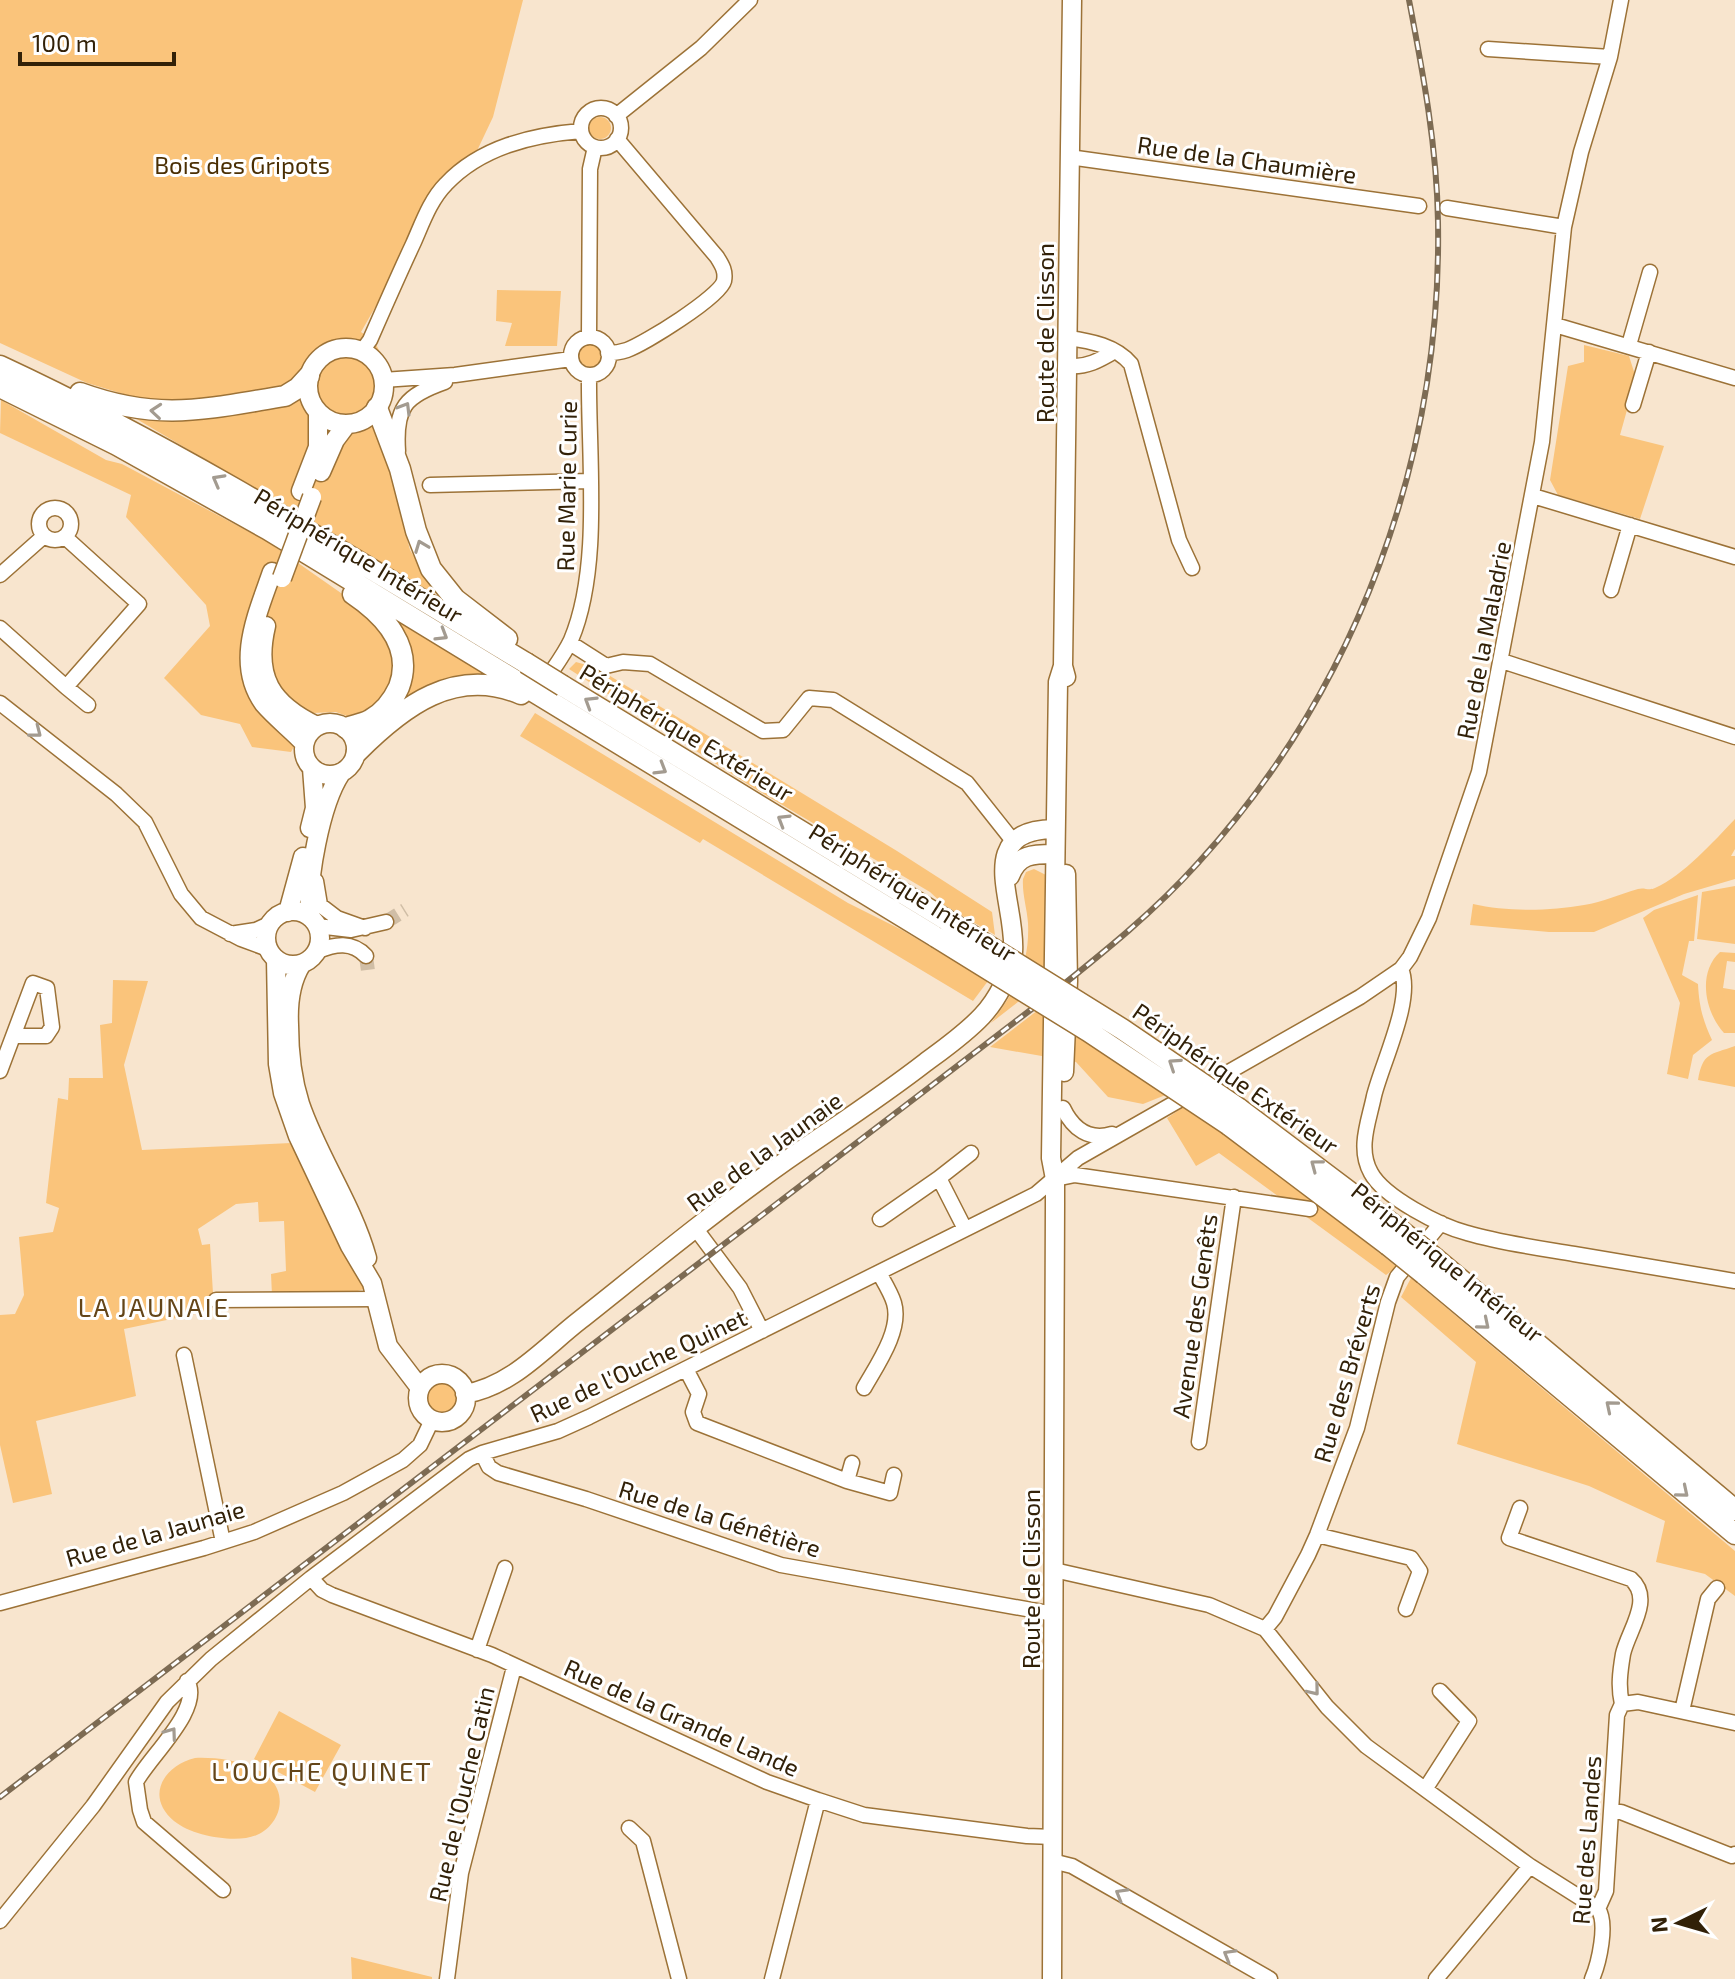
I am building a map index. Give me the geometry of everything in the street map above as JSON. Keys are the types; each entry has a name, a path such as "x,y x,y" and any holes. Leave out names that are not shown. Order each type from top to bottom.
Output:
{"highway":[{"path":"1,373 18,365 108,403 161,412 192,411 285,396 309,376"},
{"name":"Périphérique Intérieur","path":"1,373 327,565 521,689 552,696 594,728 941,928 1099,1038 1234,1117 1430,1267 1735,1534"},
{"name":"Périphérique Extérieur","path":"1,373 98,415 218,479 526,663 552,696 941,928"},
{"path":"377,408 400,469 416,531 431,569 455,599 523,651 526,663"},
{"path":"327,565 334,580 361,599 388,625 402,656 402,677 390,702 369,721 346,728"},
{"path":"357,752 386,726 442,689 465,684 521,689"},
{"path":"1430,1267 1735,1510"}],"main road":[{"name":"Route de Clisson","path":"1055,1179 1063,1158 1068,950 1062,942 1061,931 1058,682 1063,666 1072,0"},
{"path":"307,494 318,447 318,412 308,392 309,376 315,363 333,350 348,348 362,351 378,366 383,380 381,399 377,408 364,419 347,424 332,421 318,412"},
{"path":"304,743 264,704 250,668 251,637 307,494 335,440 347,424"},
{"path":"277,575 263,641 264,674 281,704 295,716 317,726"},
{"path":"288,912 315,808 312,768 305,757 304,743 317,726 332,722 346,728 355,738 357,752 350,766 341,773 326,775 312,768"},
{"path":"341,773 324,818 309,895 314,922 321,938 318,951 301,965 293,983 289,1005 293,1071 300,1103 367,1256 369,1277 388,1346 420,1388"},
{"path":"1013,841 1027,833 1059,838"},
{"name":"Route de Clisson","path":"1052,1979 1055,1179 1051,1158 1059,838"},
{"path":"1009,885 1014,867 1022,858 1059,838"},
{"name":"Rue de la Jaunaie","path":"465,1394 513,1377 541,1351 696,1229 785,1162 877,1100 985,1013 1011,965 1014,939 1009,864 1016,856 1013,841"},
{"path":"314,922 305,914 288,912 271,923 267,936 272,954 278,1064 283,1093 298,1136 350,1246 369,1277"},
{"path":"272,954 287,965 301,965"},
{"path":"445,1375 458,1381 465,1394 464,1405 458,1415 443,1422 432,1420 421,1409 418,1398 420,1388 431,1377 445,1375"}],"street":[{"path":"616,116 701,48 750,0"},
{"name":"Rue de la Maladrie","path":"1055,1179 1071,1163 1360,997 1401,969 1429,918 1479,772 1542,442 1564,227 1581,152 1610,57 1621,0"},
{"path":"1488,49 1610,57"},
{"path":"605,109 616,116 620,127 617,139 607,147 595,147 584,139 581,131 583,120 592,110 605,109"},
{"path":"362,351 370,340 423,221 446,184 481,156 504,146 545,135 581,131"},
{"path":"608,353 628,350 676,322 713,296 725,279 717,257 617,139"},
{"path":"589,337 590,169 595,147"},
{"name":"Rue de la Chaumière","path":"1069,157 1419,206"},
{"path":"1447,208 1564,227"},
{"path":"1629,345 1650,272"},
{"path":"1555,325 1735,378"},
{"path":"589,337 602,341 608,353 604,368 597,374 578,371 571,359 574,345 589,337"},
{"path":"1068,338 1106,346 1127,359 1134,372 1179,540 1192,568"},
{"path":"1068,366 1093,363 1115,351"},
{"path":"1633,405 1649,352"},
{"path":"383,380 455,375 571,359"},
{"path":"400,469 397,424 400,412 415,393 455,375"},
{"name":"Rue Marie Curie","path":"552,696 586,588 590,553 589,375"},
{"path":"430,485 590,481"},
{"path":"1533,496 1735,557"},
{"path":"60,507 67,512 72,521 65,537 58,540 44,536 40,530 41,516 50,508 60,507"},
{"path":"1611,590 1630,525"},
{"path":"0,575 44,536"},
{"path":"65,537 144,606 66,687"},
{"path":"0,628 88,705"},
{"path":"570,643 606,666 623,662 650,664 763,731 783,730 809,698 833,700 967,783 978,793 1013,841"},
{"path":"1502,661 1735,737"},
{"path":"0,703 132,808 145,822 181,894 201,918 272,954"},
{"path":"315,857 320,905 337,918 365,928"},
{"path":"314,922 351,930 386,922"},
{"path":"230,934 256,930 271,923"},
{"path":"318,951 336,945 348,946 355,947 366,956"},
{"path":"1401,969 1405,994 1376,1087 1363,1145 1371,1173 1390,1194 1465,1233 1735,1281"},
{"path":"0,1071 8,1039 33,983 47,988 52,1027 46,1036 8,1039"},
{"name":"Rue de la Maladrie","path":"1063,1108 1073,1125 1087,1134 1105,1136 1131,1127"},
{"path":"298,1136 331,1171"},
{"path":"880,1219 971,1153"},
{"path":"1055,1179 1075,1175 1310,1209"},
{"path":"939,1178 965,1229"},
{"name":"Rue de l'Ouche Quinet","path":"0,1921 53,1858 160,1710 187,1681 311,1578 453,1470 482,1453 558,1431 1036,1194 1055,1179"},
{"name":"Avenue des Genêts","path":"1199,1442 1234,1197"},
{"name":"Rue des Bréverts","path":"1265,1629 1275,1617 1317,1535 1357,1428 1397,1277 1441,1223"},
{"path":"696,1229 740,1288 762,1331"},
{"path":"864,1388 894,1325 895,1305 879,1273"},
{"path":"216,1300 376,1299"},
{"path":"184,1355 223,1542"},
{"path":"686,1369 699,1394 693,1412 697,1423 847,1481 890,1493 894,1475"},
{"name":"Rue de la Jaunaie","path":"0,1603 223,1542 343,1493 395,1465 420,1445 432,1420"},
{"name":"Rue de la Génêtière","path":"482,1453 489,1467 498,1473 586,1499 781,1565 1054,1614"},
{"path":"847,1481 852,1463"},
{"name":"Rue des Landes","path":"1520,1508 1509,1538 1631,1579 1638,1588 1640,1609 1627,1640 1620,1671 1622,1704 1617,1715 1606,1891 1598,1909 1604,1920 1595,1978"},
{"path":"1317,1535 1411,1558 1420,1571 1406,1609"},
{"path":"477,1650 505,1568"},
{"path":"1054,1570 1209,1605 1265,1629 1346,1728 1530,1866 1598,1909"},
{"name":"Rue de la Grande Lande","path":"311,1578 322,1590 332,1595 477,1650 767,1782 818,1800 864,1815 1053,1837"},
{"path":"1682,1711 1708,1599 1717,1588"},
{"name":"Rue de l'Ouche Catin","path":"447,1979 461,1873 514,1667"},
{"path":"187,1681 192,1690 188,1709 136,1782 141,1815 144,1822 223,1890"},
{"path":"1426,1788 1469,1721 1440,1691"},
{"path":"1622,1704 1638,1702 1735,1723"},
{"path":"113,1777 120,1781 136,1782"},
{"path":"772,1979 818,1800"},
{"path":"1612,1812 1621,1812 1732,1856 1735,1854"},
{"path":"629,1828 643,1841 679,1979"},
{"path":"1052,1861 1072,1866 1270,1979"},
{"path":"1436,1979 1530,1866"}],"green space":[{"name":"Bois des Gripots","path":"0,0 523,0 493,117 475,155 455,168 361,332 374,341 385,361 388,399 383,414 382,441 410,550 435,591 434,595 135,418 130,396 87,383 0,343"},
{"path":"600,117 608,120 611,128 608,136 600,139 592,136 589,128 592,120"},
{"path":"497,290 561,291 557,346 505,346 512,323 496,321"},
{"path":"591,343 600,346 603,355 600,364 591,367 582,364 579,355 582,346"},
{"path":"1584,345 1629,356 1636,378 1620,435 1664,446 1640,519 1558,495 1550,480 1568,366 1584,362"},
{"path":"1,400 106,460 122,464 268,542 371,614 396,619 488,676 483,686 435,696 365,751 352,718 336,712 312,713 291,752 252,747 240,724 201,715 164,678 210,626 206,605 126,517 131,495 0,433"},
{"path":"576,662 597,668 992,912 995,935 944,905 930,892 752,787 569,669"},
{"path":"535,713 848,903 902,930 988,981 973,1001 703,839 700,843 520,736"},
{"path":"1735,819 1735,849 1731,856 1735,856 1735,879 1684,894 1594,932 1549,932 1470,925 1473,904 1528,910 1557,908 1591,904 1640,889 1655,888 1687,867"},
{"path":"1034,869 1046,875 1046,980 991,1023 1014,989 1024,964 1028,923 1023,879 1026,872"},
{"path":"1735,886 1735,944 1697,939 1702,892"},
{"path":"1698,895 1694,941 1689,941 1682,975 1698,984 1702,1013 1712,1040 1693,1055 1688,1079 1667,1074 1680,1003 1643,918 1654,910"},
{"path":"1720,952 1735,953 1735,962 1727,961 1723,988 1735,990 1735,1033 1724,1033 1708,1004 1708,971"},
{"path":"113,980 148,981 124,1065 142,1150 291,1143 364,1289 345,1295 272,1295 271,1274 286,1271 284,1221 259,1222 258,1202 236,1204 198,1229 202,1245 210,1244 214,1310 124,1329 136,1396 36,1421 52,1494 13,1503 0,1445 0,1315 15,1314 24,1295 19,1237 53,1232 59,1208 46,1203 58,1098 68,1100 69,1078 103,1078 100,1025 112,1023"},
{"path":"1038,1010 1168,1094 1143,1104 1108,1097 1076,1062 990,1047"},
{"path":"1735,1046 1735,1087 1698,1080 1705,1059"},
{"path":"1185,1106 1279,1174 1397,1267 1386,1275 1219,1153 1196,1166 1167,1118"},
{"path":"1411,1278 1735,1551 1735,1596 1705,1574 1656,1562 1665,1521 1589,1486 1457,1444 1476,1362 1401,1297"},
{"path":"442,1382 454,1386 458,1398 454,1410 442,1414 430,1410 426,1398 430,1386"},
{"path":"279,1711 341,1745 315,1792 254,1759"},
{"path":"195,1758 232,1761 266,1775 279,1793 278,1813 273,1822 257,1835 238,1839 199,1833 174,1821 161,1802 159,1793 162,1784 174,1768"},
{"path":"351,1957 432,1977 432,1979 352,1979"}],"tunnel":[{"path":"386,922 405,910"},
{"path":"366,956 368,971"}],"railway":[{"path":"0,1797 1054,992 1164,898 1198,863 1254,795 1303,722 1345,646 1379,565 1406,482 1425,397 1435,310 1437,194 1428,110 1409,0"}],"district":[{"name":"LA JAUNAIE","path":"154,1306"},
{"name":"L'OUCHE QUINET","path":"322,1770"}]}
